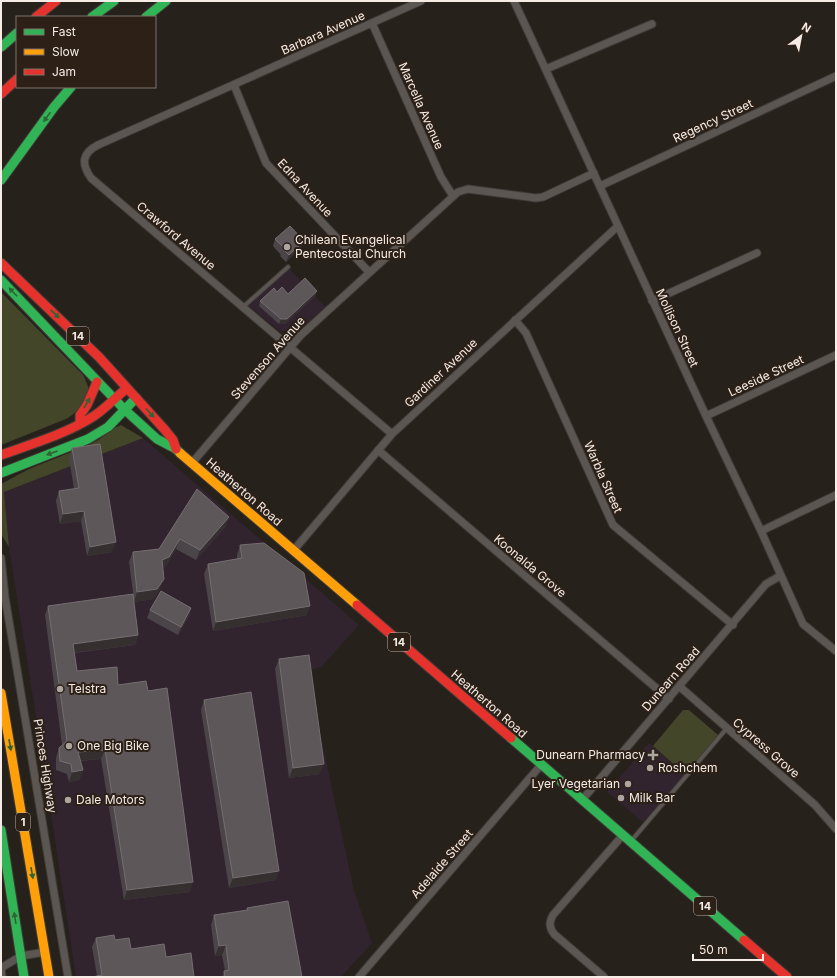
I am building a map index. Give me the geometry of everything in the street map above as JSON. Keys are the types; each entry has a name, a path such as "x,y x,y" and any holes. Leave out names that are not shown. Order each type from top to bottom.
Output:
{"main road":[{"path":"37,16 56,1"},
{"path":"93,16 114,1"},
{"path":"147,16 166,1"},
{"path":"1,47 16,34"},
{"path":"1,94 16,80"},
{"path":"1,180 70,88"},
{"name":"Heatherton Road","path":"1,263 99,357 173,440 176,449"},
{"name":"Heatherton Road","path":"1,280 97,382 157,439 176,449 787,977"},
{"path":"80,424 80,415 87,405 97,382"},
{"path":"1,454 42,441 80,424 95,415 127,388"},
{"path":"1,473 88,439 108,427 136,398"},
{"path":"1,480 10,470"},
{"name":"1","path":"1,693 49,977"},
{"name":"1","path":"1,830 24,977"}],"street":[{"name":"Barbara Avenue","path":"234,85 421,1"},
{"name":"Mollison Street","path":"514,1 803,624 836,652"},
{"name":"Marcella Avenue","path":"372,23 441,177 452,196"},
{"path":"546,69 652,24"},
{"name":"Regency Street","path":"600,186 836,76"},
{"name":"Edna Avenue","path":"234,85 266,163 369,272"},
{"name":"Crawford Avenue","path":"234,85 92,148 84,158 86,172 91,178 392,434"},
{"name":"Stevenson Avenue","path":"192,464 300,336 452,196 461,190 468,190 536,198 542,197 594,173"},
{"name":"Gardiner Avenue","path":"293,551 392,434 618,226"},
{"path":"652,301 757,253"},
{"name":"Warbla Street","path":"515,320 526,333 613,525 733,624"},
{"name":"Leeside Street","path":"706,416 836,355"},
{"name":"Koonalda Grove","path":"378,450 668,699"},
{"path":"761,531 836,495"},
{"name":"Princes Highway","path":"1,558 3,584 68,977"},
{"name":"Dunearn Road","path":"582,800 766,584 780,576"},
{"name":"Cypress Grove","path":"679,686 815,805 836,829"},
{"name":"Adelaide Street","path":"359,977 541,765"},
{"path":"604,977 554,934 550,927 550,923 553,915 623,835"},
{"path":"2,977 1,968 21,956 45,952"}],"lane":[{"path":"243,307 288,267"},
{"path":"631,842 727,728"}],"shaded area":[{"path":"286,265 325,307 296,333 280,331 245,303"},
{"path":"143,438 359,625 321,667 307,671 354,891 372,943 341,977 76,977 9,547 4,492"},
{"path":"649,743 685,774 644,823 607,792"}],"green space":[{"path":"1,292 83,375 87,384 88,394 79,408 66,419 1,445"},
{"path":"121,425 143,438 4,492 9,547 1,534 1,484 29,469 89,445 100,439 112,429"},
{"path":"683,710 689,710 718,735 685,774 653,746"}],"building":[{"path":"290,226 304,241 289,255 275,239"},
{"path":"305,278 317,291 287,319 281,319 260,301 274,288 277,292 282,287 288,294"},
{"path":"100,444 116,542 90,547 84,511 63,514 59,491 79,488 72,448"},
{"path":"197,489 229,517 200,550 180,539 169,557 162,560 164,579 157,589 137,592 133,552 159,549"},
{"path":"264,543 304,573 310,606 216,622 208,564 242,558 240,545"},
{"path":"161,591 191,608 181,627 150,610"},
{"path":"133,594 138,635 73,644 77,671 117,667 118,685 146,681 148,691 167,688 193,882 127,890 105,750 78,752 83,770 72,772 71,764 60,761 59,748 67,741 48,606"},
{"path":"309,655 324,764 293,768 279,659"},
{"path":"251,692 279,871 233,878 204,700"},
{"path":"288,901 302,977 225,977 224,971 229,970 226,945 219,946 214,915 248,910 247,908"},
{"path":"114,935 115,940 129,938 131,949 164,944 166,957 191,953 194,977 92,977 102,975 96,938"}],"traffic: fast":[{"path":"93,16 114,1"},
{"path":"147,16 166,1"},
{"path":"1,47 16,34"},
{"path":"1,180 54,107 70,88"},
{"path":"1,280 124,409 157,439 176,449 180,453"},
{"path":"1,473 88,439 108,427 136,398"},
{"path":"511,738 744,940"},
{"path":"1,830 24,977"}],"traffic: slow":[{"path":"180,453 357,605"},
{"path":"1,693 49,977"}],"traffic: jam":[{"path":"37,16 56,1"},
{"path":"1,94 16,80"},
{"path":"1,263 99,357 165,430 173,440 176,449"},
{"path":"80,424 80,415 87,405 97,382"},
{"path":"1,455 72,428 94,416 127,388"},
{"path":"357,605 511,738"},
{"path":"744,940 787,977"}],"place":[{"name":"Chilean Evangelical Pentecostal Church","path":"287,247"},
{"name":"Telstra","path":"60,689"},
{"name":"One Big Bike","path":"69,746"},
{"name":"Dunearn Pharmacy","path":"653,755"},
{"name":"Roshchem","path":"650,768"},
{"name":"Lyer Vegetarian","path":"628,784"},
{"name":"Milk Bar","path":"621,798"},
{"name":"Dale Motors","path":"68,800"}]}
